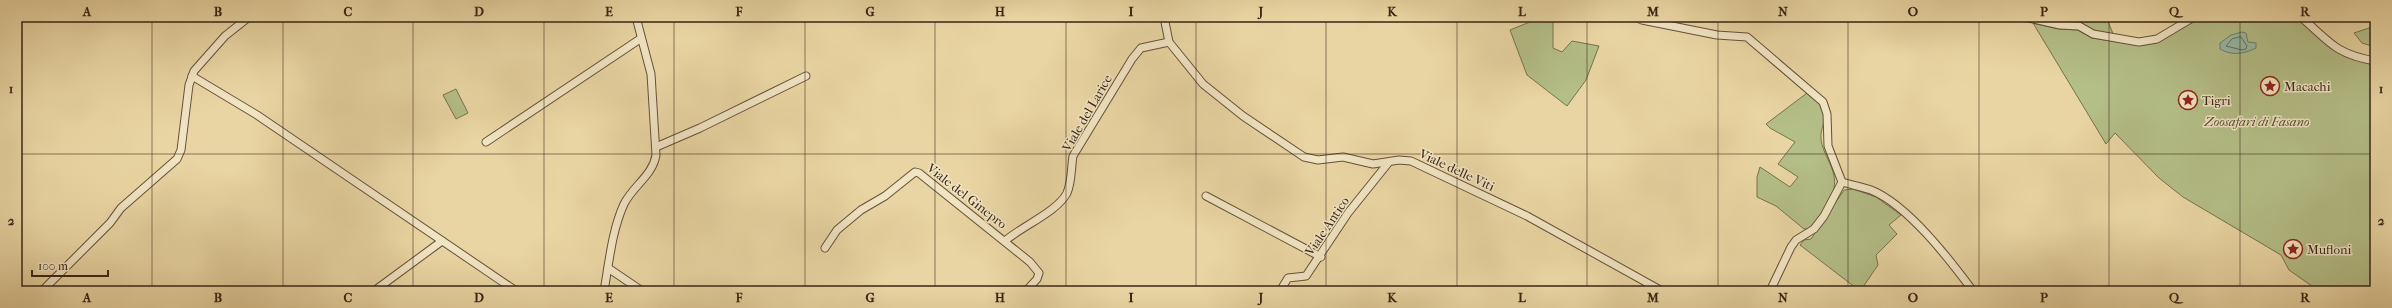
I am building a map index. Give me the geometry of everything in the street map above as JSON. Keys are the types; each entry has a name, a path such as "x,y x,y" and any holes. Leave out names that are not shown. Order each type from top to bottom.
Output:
{"street":[{"path":"42,291 110,223 121,208 177,159 181,150 192,76 216,45 249,17"},
{"path":"604,291 621,213 632,190 654,167 656,147 651,74 640,39 636,17"},
{"name":"Viale delle Viti","path":"1164,17 1169,42 1203,84 1243,116 1304,157 1318,160 1342,157 1372,164 1399,160 1411,161 1450,178 1527,216 1662,291"},
{"path":"1636,17 1642,20 1717,35 1747,37 1822,102 1827,114 1828,146 1842,182 1824,216 1814,229 1796,240 1770,291"},
{"path":"2024,17 2060,25 2079,26 2093,34 2139,42 2157,39 2194,17"},
{"path":"2301,17 2336,49 2348,55 2375,61"},
{"path":"486,142 640,39"},
{"name":"Viale del Larice","path":"1005,241 1018,230 1044,215 1062,199 1067,192 1074,170 1074,156 1132,59 1141,48 1169,42"},
{"path":"192,76 257,115 516,291"},
{"path":"656,147 700,128 806,76"},
{"name":"Viale Antico","path":"1280,291 1288,278 1294,276 1306,276 1321,257 1348,214 1389,162"},
{"name":"Viale del Ginepro","path":"825,248 837,230 861,210 885,196 915,172 919,173 1030,262 1039,273 1037,279 1026,291"},
{"path":"1842,182 1872,191 1908,216 1953,264 1973,291"},
{"path":"1206,196 1321,257"},
{"path":"374,291 442,241"},
{"path":"608,268 642,291"}],"green space":[{"path":"1542,17 1553,18 1553,48 1562,52 1572,41 1599,46 1586,80 1567,106 1527,75 1510,30"},
{"path":"2039,17 2106,17 2114,36"},
{"name":"Zoosafari di Fasano","path":"2200,17 2296,17 2323,41 2341,53 2350,58 2375,65 2375,291 2319,291 2289,270 2281,255 2183,197 2159,178 2115,133 2106,144 2033,23 2059,29 2078,30 2092,38 2138,45 2155,43 2180,26"},
{"path":"2375,26 2375,47 2362,43 2354,33"},
{"path":"456,89 468,113 456,119 443,95"},
{"path":"1807,93 1818,101 1823,110 1824,119 1821,132 1822,144 1835,181 1833,193 1824,210 1809,229 1804,229 1776,206 1757,197 1757,177 1760,167 1790,187 1798,177 1778,164 1795,142 1770,128 1766,124"},
{"path":"1853,189 1876,197 1901,215 1889,225 1897,234 1876,255 1878,265 1863,287 1856,288 1800,245 1804,240 1811,239 1844,190"}],"water":[{"path":"2242,32 2246,33 2248,42 2256,43 2256,48 2247,52 2238,53 2229,53 2220,49 2220,43 2231,35"}],"place":[{"name":"Macachi","path":"2270,86"},
{"name":"Tigri","path":"2188,100"},
{"name":"Mufloni","path":"2293,249"}]}
